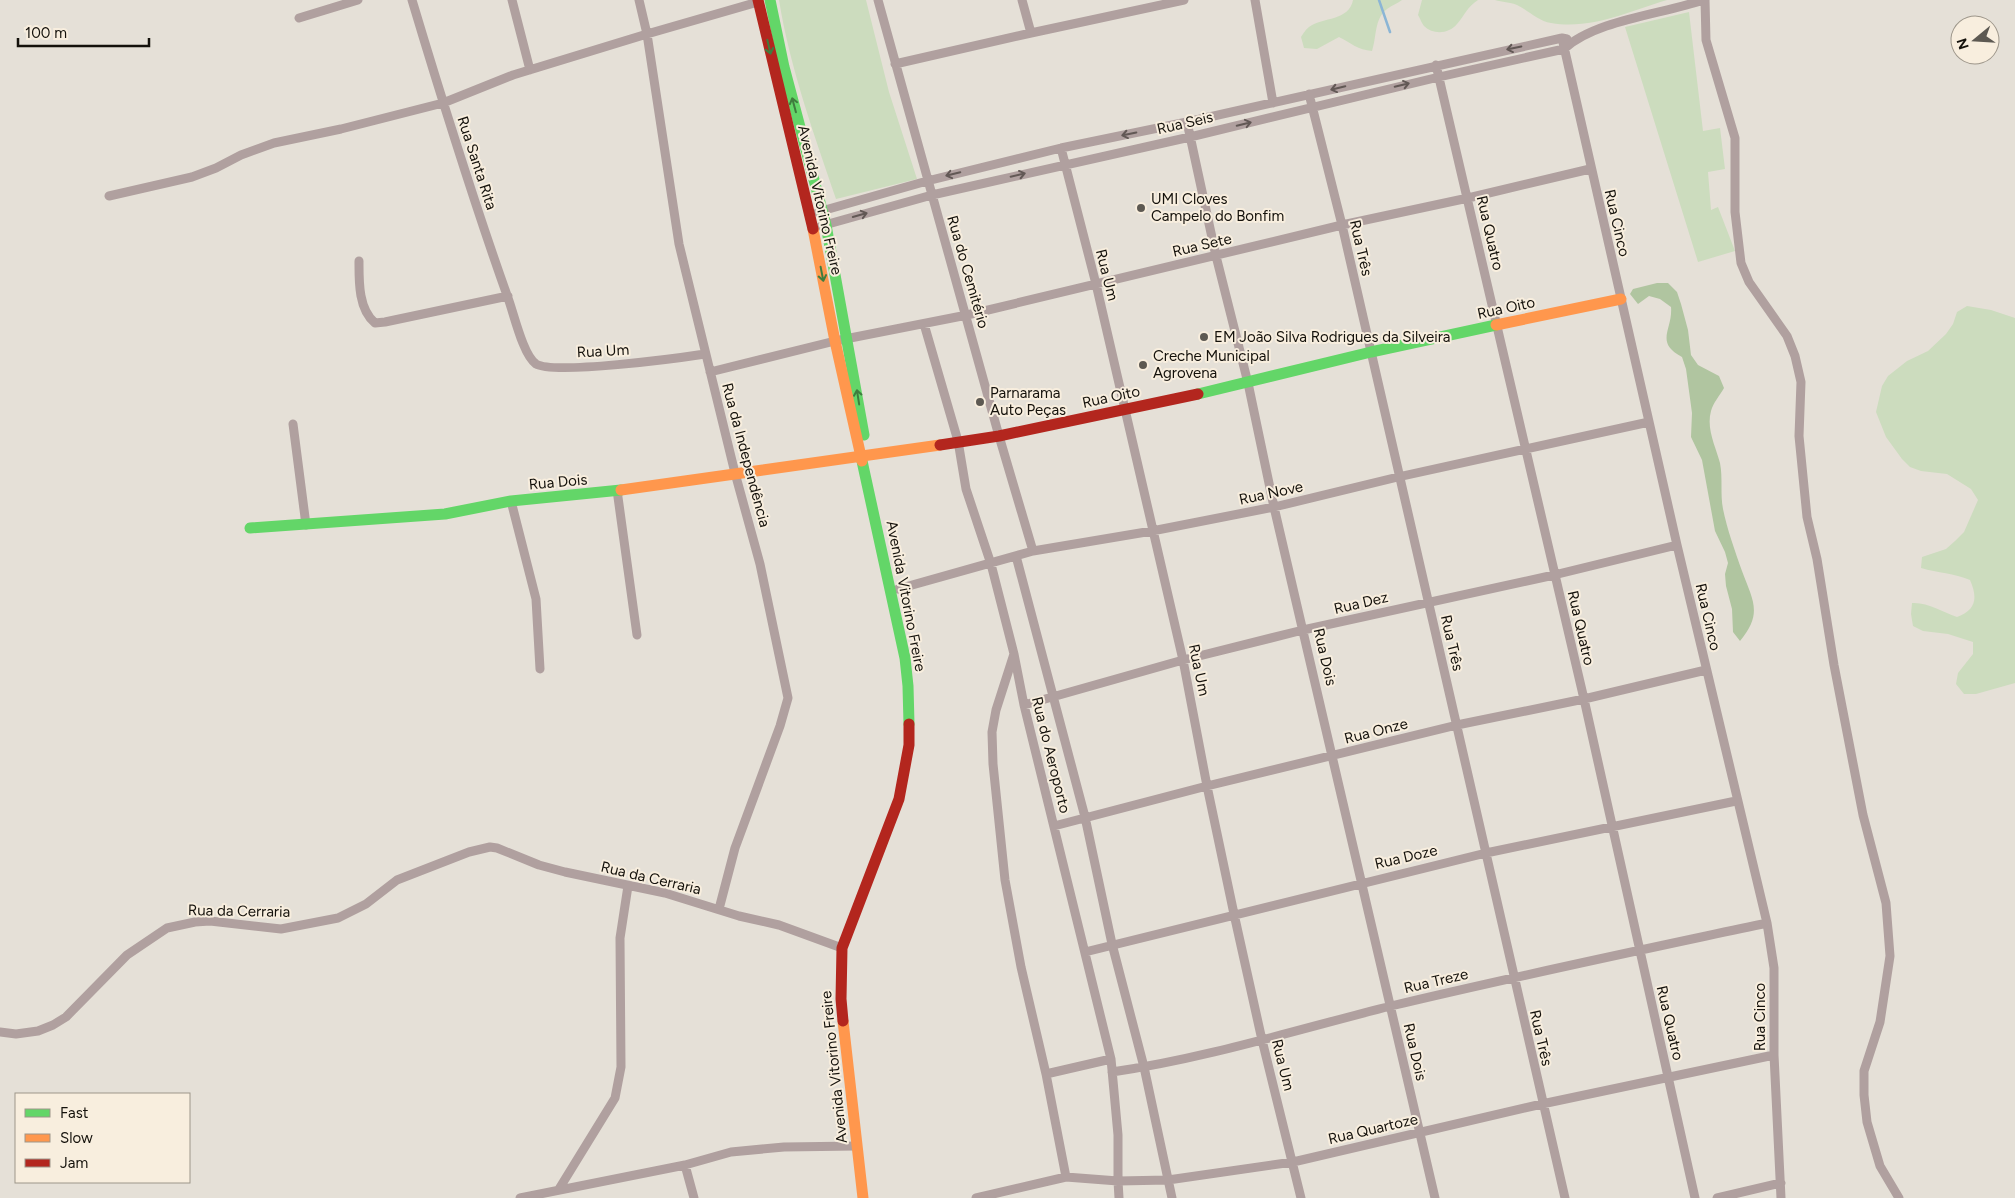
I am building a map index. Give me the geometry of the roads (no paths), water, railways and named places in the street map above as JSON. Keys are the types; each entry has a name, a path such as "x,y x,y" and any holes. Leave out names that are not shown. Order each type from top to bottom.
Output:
{"street":[{"path":"299,18 358,0"},
{"name":"Rua Santa Rita","path":"412,0 443,103 521,333"},
{"path":"512,0 530,70"},
{"name":"Rua da Independência","path":"639,0 647,34 679,244 735,473 760,564 788,698 780,726 735,848 719,909"},
{"name":"Rua do Cemitério","path":"878,0 927,181 967,315 999,436 1033,551"},
{"path":"1022,0 1030,33"},
{"path":"896,64 1152,3 1184,0"},
{"path":"1255,0 1273,102"},
{"path":"1564,48 1573,40 1638,17 1704,0 1706,40 1735,138 1735,212 1741,263 1749,282 1787,336 1795,356 1801,382 1798,436 1806,517 1817,559 1834,666 1863,815 1886,903 1890,956 1880,1022 1864,1070 1864,1095 1867,1122 1880,1166 1899,1198"},
{"path":"109,196 192,177 216,168 241,154 274,143 341,129 443,103 530,70 762,1"},
{"name":"Avenida Vitorino Freire","path":"762,1 784,67 826,225 848,340 864,457 905,658 908,686 909,745 899,798 842,948 841,999 862,1198"},
{"name":"Avenida Vitorino Freire","path":"762,1 810,214 836,341 898,589 910,644 915,692 914,752 908,784 858,925 850,949 847,967 849,1021 871,1198"},
{"path":"810,214 927,181 1061,148 1187,122 1562,38 1573,40"},
{"name":"Rua Cinco","path":"1562,38 1590,169 1736,801 1767,923 1774,968 1774,1055 1781,1198"},
{"name":"Rua Seis","path":"813,228 932,195 1190,137 1564,48"},
{"name":"Rua Quatro","path":"1436,65 1584,699 1695,1198"},
{"name":"Rua Três","path":"1309,94 1342,225 1398,477 1457,725 1513,977 1565,1198"},
{"name":"Rua Dois","path":"1187,122 1216,256 1248,383 1274,508 1389,1007 1435,1198"},
{"name":"Rua Um","path":"1061,148 1096,284 1183,660 1234,914 1262,1040 1301,1198"},
{"name":"Rua Sete","path":"848,340 967,315 1342,225 1590,169"},
{"path":"358,261 360,291 369,315 375,322 436,312 508,296"},
{"name":"Rua Oito","path":"864,457 999,436 1124,410 1248,383 1371,352 1621,299"},
{"name":"Rua do Aeroporto","path":"924,324 958,441 966,489 991,564 1014,654 1024,705 1111,1059 1118,1135 1119,1198"},
{"name":"Rua Um","path":"521,333 527,352 536,364 541,366 598,366 705,354"},
{"path":"710,372 836,341 848,340"},
{"name":"Rua Nove","path":"898,589 1033,551 1274,508 1398,477 1649,422"},
{"path":"293,424 306,525"},
{"name":"Rua Dois","path":"250,528 445,514 511,501 596,494 735,473 864,457"},
{"path":"617,490 637,635"},
{"path":"511,501 536,599 540,669"},
{"name":"Rua Dez","path":"1024,705 1183,660 1303,630 1554,575 1677,545"},
{"path":"1016,556 1085,817 1112,944 1144,1067 1172,1198"},
{"path":"1014,654 996,710 992,732 1005,880 1012,925 1046,1074 1066,1177"},
{"name":"Rua Onze","path":"1054,826 1207,786 1457,725 1584,699 1706,670"},
{"name":"Rua Doze","path":"1085,952 1486,852 1736,801"},
{"name":"Rua da Cerraria","path":"0,1032 16,1034 38,1031 66,1017 127,955 167,928 195,922 210,922 281,929 338,918 366,904 397,880 481,849 498,848 539,865 686,899 779,925 842,948"},
{"path":"559,1189 612,1104 619,1085 621,1067 620,938 628,886"},
{"name":"Rua Treze","path":"1112,1072 1144,1067 1262,1040 1513,977 1767,923"},
{"name":"Rua Quartoze","path":"976,1198 1066,1177 1118,1181 1168,1180 1293,1162 1542,1104 1774,1055"},
{"path":"1046,1074 1111,1059"},
{"path":"520,1198 684,1165 731,1152 757,1148 857,1146"},
{"path":"684,1165 694,1198"},
{"path":"1717,1198 1781,1183"}],"waterway":[{"path":"1379,0 1390,32"}],"place":[{"name":"UMI Cloves Campelo do Bonfim","path":"1141,208"},
{"name":"EM João Silva Rodrigues da Silveira","path":"1204,337"},
{"name":"Creche Municipal Agrovena","path":"1143,365"},
{"name":"Parnarama Auto Peças","path":"980,402"}]}
